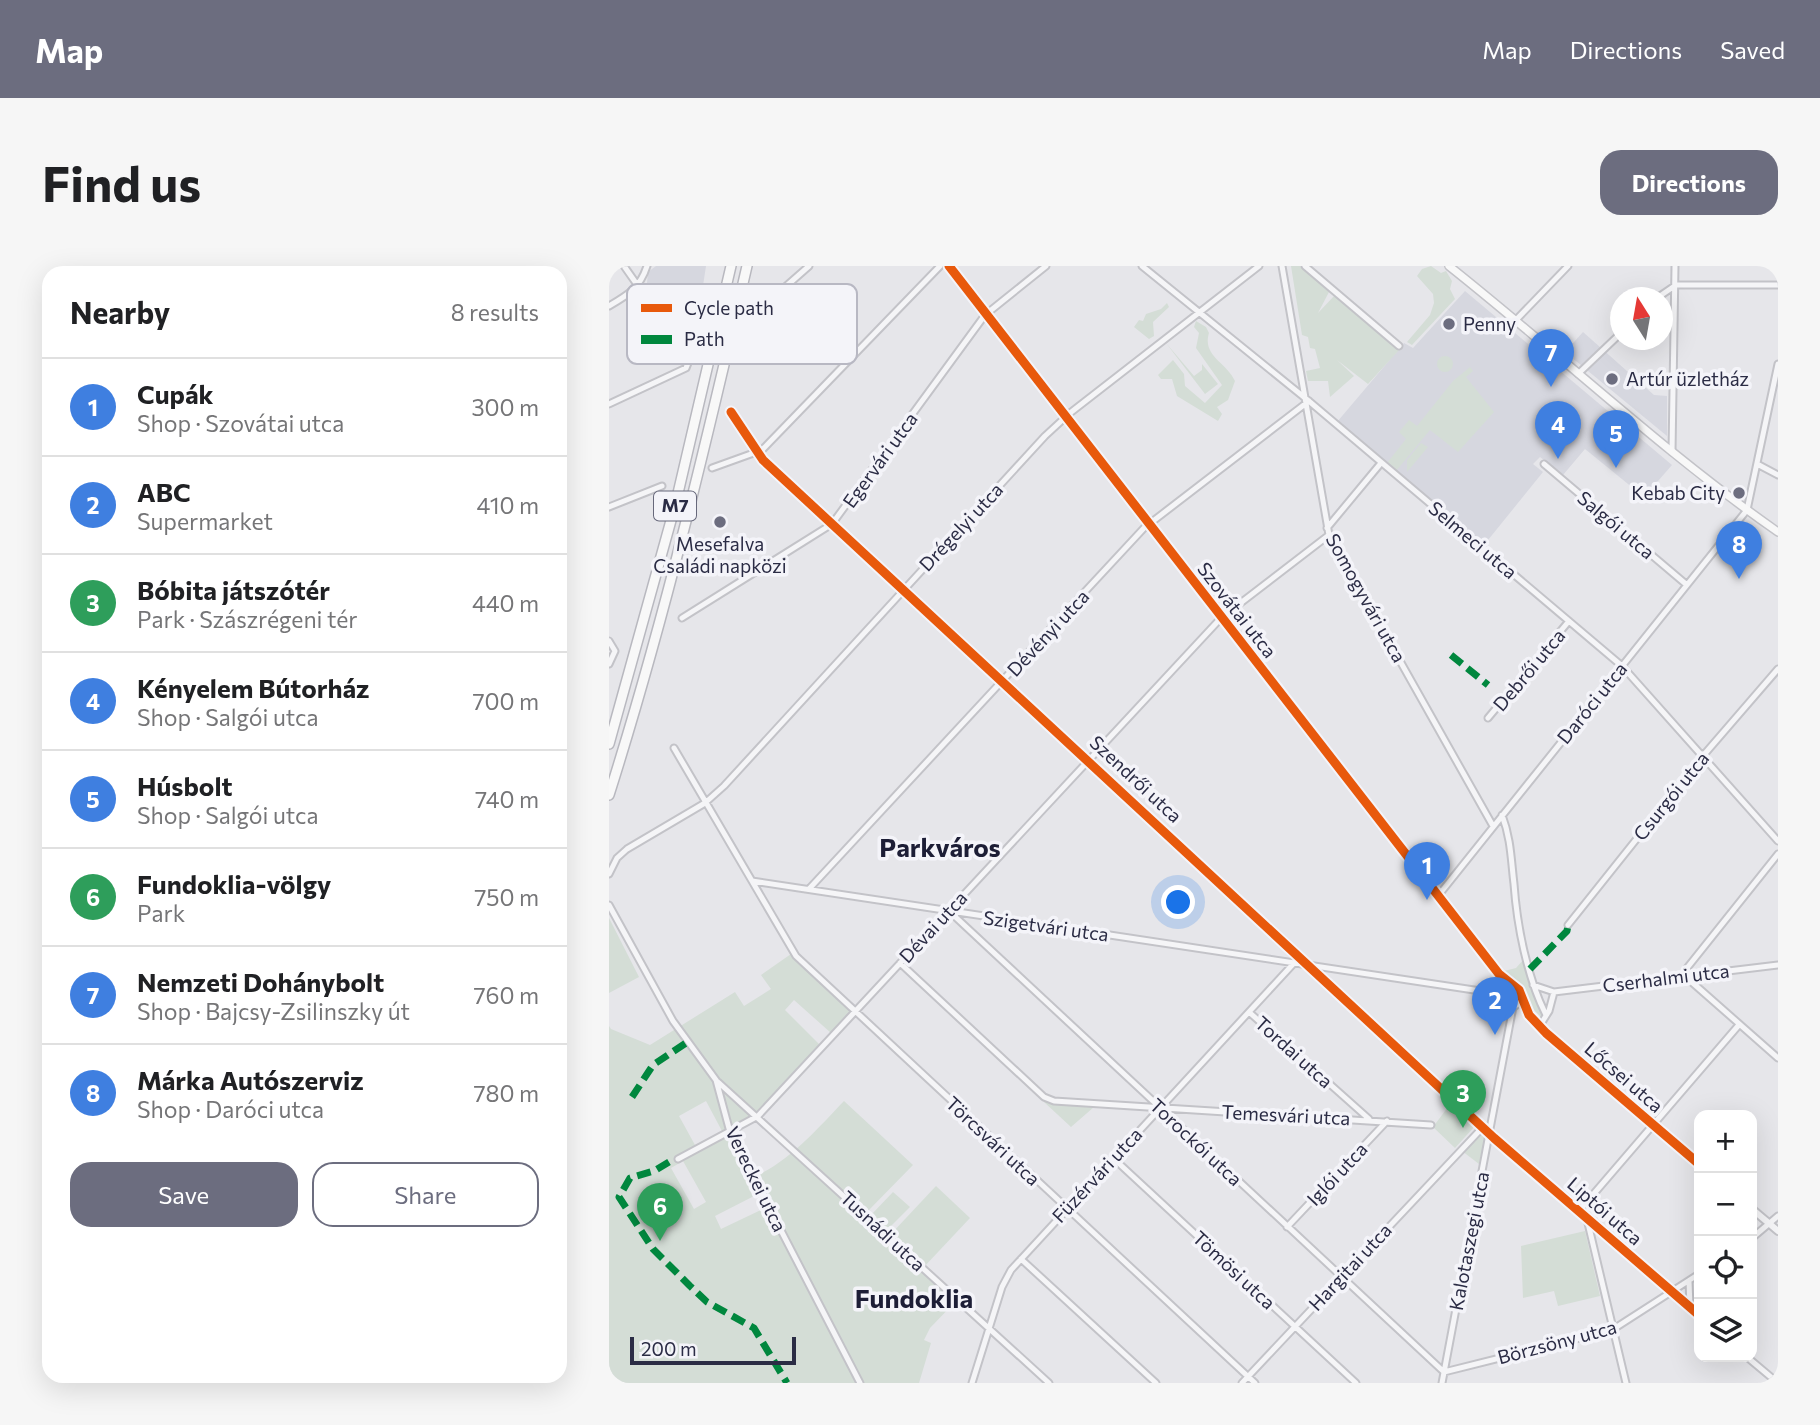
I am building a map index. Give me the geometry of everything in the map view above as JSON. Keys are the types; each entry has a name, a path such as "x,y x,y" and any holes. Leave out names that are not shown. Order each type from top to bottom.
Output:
{"highway":[{"name":"M7","path":"727,284 731,266"},
{"name":"M7","path":"743,284 747,266"},
{"name":"M7","path":"609,744 675,506 708,364"},
{"name":"M7","path":"609,795 640,696 693,499 724,364"}],"main road":[{"path":"1449,266 1672,452 1778,532"}],"street":[{"path":"624,266 637,284"},
{"path":"639,284 647,266"},
{"path":"789,284 809,266"},
{"path":"857,351 940,266"},
{"name":"Szovátai utca","path":"949,266 985,316 1499,974"},
{"name":"Egervári utca","path":"682,618 832,524 985,316 1046,266"},
{"name":"Selmeci utca","path":"1142,266 1622,666 1778,841"},
{"name":"Drégelyi utca","path":"609,874 617,858 632,845 705,803 724,786 1065,416 1259,266"},
{"name":"Somogyvári utca","path":"1282,266 1328,531 1493,826"},
{"path":"1305,266 1399,346"},
{"path":"1514,322 1568,266"},
{"path":"1672,452 1675,266"},
{"path":"1673,287 1778,285"},
{"path":"609,306 627,294"},
{"path":"1578,374 1610,343"},
{"path":"609,404 687,368 687,364"},
{"path":"712,468 757,453 844,364"},
{"path":"1747,510 1759,465 1778,364"},
{"name":"Dévényi utca","path":"809,889 1149,524 1307,401"},
{"name":"Szendrői utca","path":"731,412 757,453 902,590 1089,758 1490,1131"},
{"name":"Dévai utca","path":"678,1159 758,1116 1221,618 1328,531 1381,463"},
{"name":"Salgói utca","path":"1544,464 1687,585"},
{"path":"1759,465 1778,475"},
{"path":"609,506 662,486"},
{"name":"Daróci utca","path":"1438,896 1747,510"},
{"name":"Debrői utca","path":"1488,718 1569,621"},
{"path":"609,641 615,652 609,664"},
{"name":"Csurgói utca","path":"1568,925 1702,757 1778,669"},
{"path":"674,747 752,881"},
{"path":"1502,815 1511,846 1513,881 1534,985 1546,1015"},
{"path":"1778,853 1687,968 1686,976 1738,1026 1778,1058"},
{"name":"Szigetvári utca","path":"752,881 1502,994"},
{"name":"Törcsvári utca","path":"752,881 796,956 1255,1383"},
{"name":"Vereckei utca","path":"609,905 673,1021 716,1080 730,1132 860,1383"},
{"name":"Torockói utca","path":"949,911 1444,1372"},
{"name":"Füzérvári utca","path":"972,1383 1005,1279 1020,1259 1295,962"},
{"name":"Temesvári utca","path":"900,963 1044,1097 1059,1102 1431,1125"},
{"name":"Cserhalmi utca","path":"1553,992 1778,965"},
{"path":"1499,974 1521,992 1515,1005 1502,994 1499,974"},
{"path":"1534,985 1553,992 1539,1027"},
{"path":"1502,994 1512,987"},
{"name":"Lőcsei utca","path":"1515,1005 1694,1160"},
{"name":"Kalotaszegi utca","path":"1442,1383 1510,1016 1515,1005"},
{"name":"Tordai utca","path":"1249,1012 1370,1120"},
{"path":"1579,1211 1738,1026"},
{"name":"Tusnádi utca","path":"716,1080 1049,1383"},
{"name":"Iglói utca","path":"1287,1227 1387,1121"},
{"name":"Hargitai utca","path":"1242,1383 1340,1275 1483,1127"},
{"name":"Liptói utca","path":"1490,1131 1694,1311"},
{"name":"Tömösi utca","path":"1112,1157 1356,1383"},
{"path":"1757,1213 1778,1231"},
{"path":"1755,1236 1778,1216"},
{"path":"1587,1218 1626,1383"},
{"path":"1020,1259 1156,1383"},
{"name":"Börzsöny utca","path":"1444,1372 1612,1331 1694,1278"},
{"path":"1689,1281 1690,1307"},
{"path":"1753,1362 1778,1383"}],"shaded area":[{"path":"656,266 706,266 703,284 648,284 648,272"},
{"path":"1291,266 1300,266 1329,292 1318,313 1335,295 1400,349 1368,384 1337,360 1354,376 1330,397 1328,381 1308,381 1306,371 1320,368 1315,349 1310,348 1308,337 1302,335"},
{"path":"1431,266 1441,273 1446,271 1452,281 1450,289 1455,299 1412,345 1407,342 1430,315 1434,303 1433,294 1417,276 1422,269"},
{"path":"1465,291 1672,465 1644,497 1585,449 1563,475 1540,457 1533,464 1543,472 1484,545 1337,422 1404,343 1413,348"},
{"path":"1167,303 1169,307 1153,322 1154,336 1149,339 1134,327 1139,320 1143,321 1146,314 1161,309"},
{"path":"1196,321 1206,327 1209,333 1209,348 1235,381 1228,400 1217,407 1222,414 1218,421 1177,396 1172,379 1161,379 1158,375 1173,360 1184,374 1185,386 1205,403 1222,385 1196,348 1199,333 1194,327"},
{"path":"1583,332 1654,395 1667,396 1667,436 1565,352"},
{"path":"1166,343 1194,376 1202,370 1202,364 1218,384 1205,394"},
{"path":"1442,356 1448,356 1453,364 1451,370 1442,372 1437,367 1437,361"},
{"path":"1470,367 1473,371 1466,377 1494,412 1458,452 1430,430 1396,471 1387,463 1406,439 1399,432 1409,420 1417,426 1453,381"},
{"path":"1421,443 1428,447 1407,472 1407,460"},
{"path":"609,918 639,977 609,993"},
{"path":"791,954 851,1011 831,1033 794,1000 785,1010 820,1045 758,1112 731,1128 756,1176 792,1152 844,1101 913,1165 867,1212 870,1216 893,1192 910,1207 887,1230 891,1234 936,1186 970,1218 923,1268 957,1300 930,1328 924,1340 931,1343 919,1383 613,1383 609,1377 609,1026 650,1045 735,992 744,1006 771,989 761,975","holes":["706,1101 722,1131 695,1145 679,1116","683,1161 706,1202 694,1209 671,1168","758,1194 765,1208 721,1229 715,1216"]},
{"path":"1524,959 1542,1018 1530,1006 1523,985 1514,982 1504,971 1516,968"},
{"path":"1489,999 1498,999 1507,1010 1505,1021 1498,1019"},
{"path":"1046,1100 1061,1105 1094,1107 1071,1127 1044,1102"},
{"path":"1451,1103 1475,1126 1455,1148 1433,1127"},
{"path":"1482,1133 1485,1137 1479,1164 1462,1151"},
{"path":"1585,1231 1600,1296 1558,1306 1554,1291 1523,1298 1521,1246"}],"marked path":[{"path":"1451,655 1488,685"},
{"path":"1530,969 1567,931 1568,925"},
{"path":"632,1097 653,1065 689,1041"},
{"path":"669,1162 654,1171 630,1178 619,1197 653,1249 690,1286 707,1302 754,1328 787,1383"}],"cycle path":[{"path":"949,266 1499,974 1519,990 1529,1015 1546,1033 1694,1160"},
{"path":"731,412 763,460 1494,1138 1694,1311"}],"place":[{"name":"Penny","path":"1449,324"},
{"name":"Artúr üzletház","path":"1612,379"},
{"name":"Nemzeti Dohánybolt","path":"1551,387"},
{"name":"Kényelem Bútorház","path":"1558,459"},
{"name":"Húsbolt","path":"1616,468"},
{"name":"Kebab City","path":"1739,493"},
{"name":"Mesefalva Családi napközi","path":"720,522"},
{"name":"Márka Autószerviz","path":"1739,579"},
{"name":"Cupák","path":"1427,900"},
{"name":"ABC","path":"1495,1035"},
{"name":"Bóbita játszótér","path":"1463,1128"},
{"name":"Fundoklia-völgy","path":"660,1241"}],"district":[{"name":"Parkváros","path":"940,848"},
{"name":"Fundoklia","path":"914,1299"}]}
